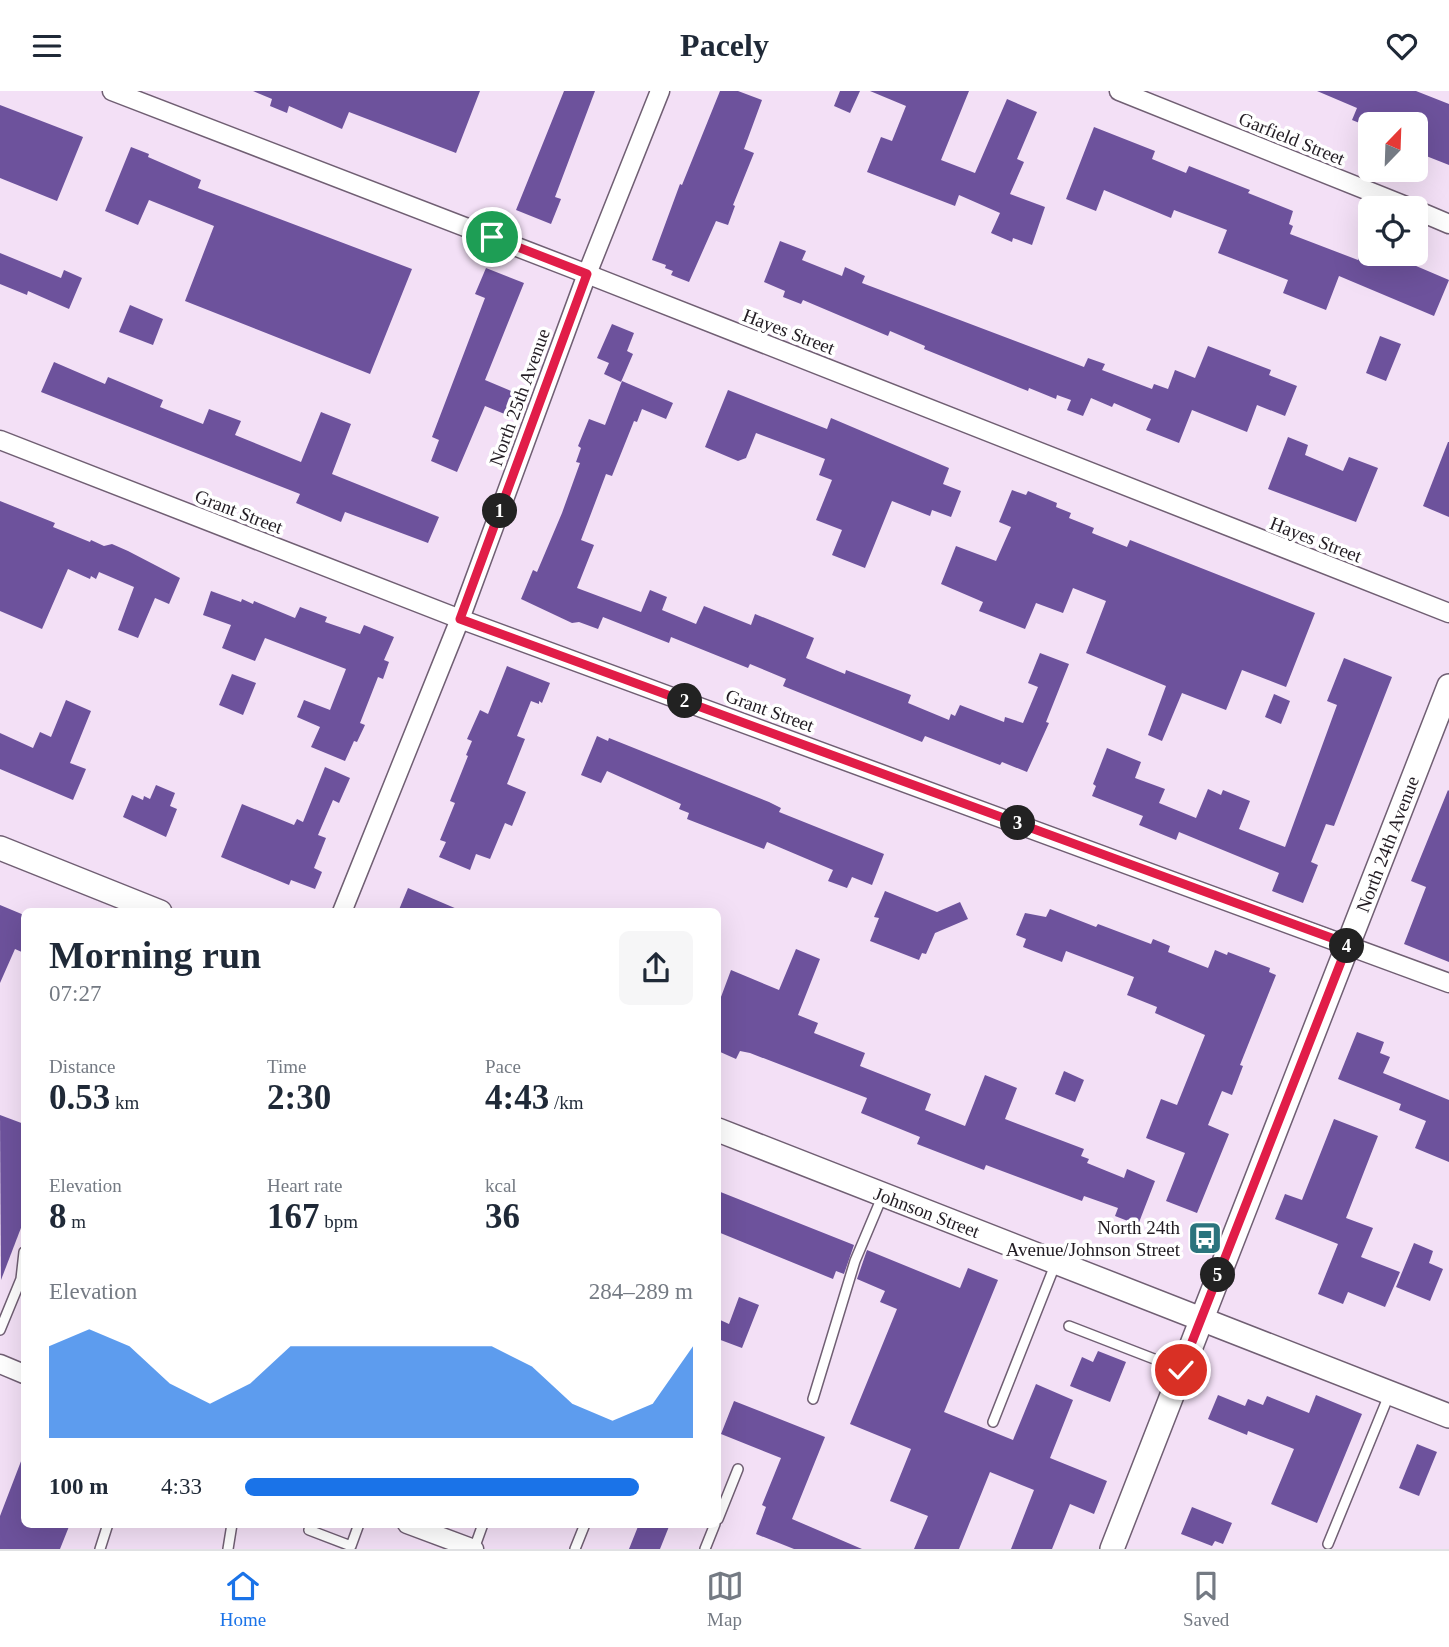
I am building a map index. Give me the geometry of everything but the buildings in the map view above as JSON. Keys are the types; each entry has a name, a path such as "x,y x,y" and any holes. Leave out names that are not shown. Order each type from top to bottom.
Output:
{"street":[{"name":"Hayes Street","path":"112,91 587,274 1449,613"},
{"name":"North 25th Avenue","path":"344,908 460,619 587,274 660,91"},
{"name":"Garfield Street","path":"1119,91 1381,196"},
{"path":"1428,215 1449,224"},
{"name":"Grant Street","path":"0,440 460,619 1449,983"},
{"name":"North 24th Avenue","path":"1112,1549 1449,686"},
{"path":"0,848 150,908"},
{"name":"Johnson Street","path":"721,1131 1449,1416"},
{"path":"0,1364 21,1373"},
{"path":"427,1528 474,1549"}],"lane":[{"path":"813,1399 855,1261 883,1195"},
{"path":"993,1422 1056,1263"},
{"path":"0,1330 21,1279"},
{"path":"1069,1326 1181,1370"},
{"path":"1328,1544 1389,1393"},
{"path":"721,1511 738,1469"},
{"path":"100,1549 107,1528"},
{"path":"228,1549 231,1528"},
{"path":"309,1528 351,1546 358,1528"},
{"path":"474,1549 481,1528"},
{"path":"575,1549 583,1528"},
{"path":"705,1549 713,1528"}],"place":[{"name":"North 24th Avenue/Johnson Street","path":"1205,1238"}],"route":[{"path":"492,237 587,274 460,619 1348,944 1181,1370"}]}
